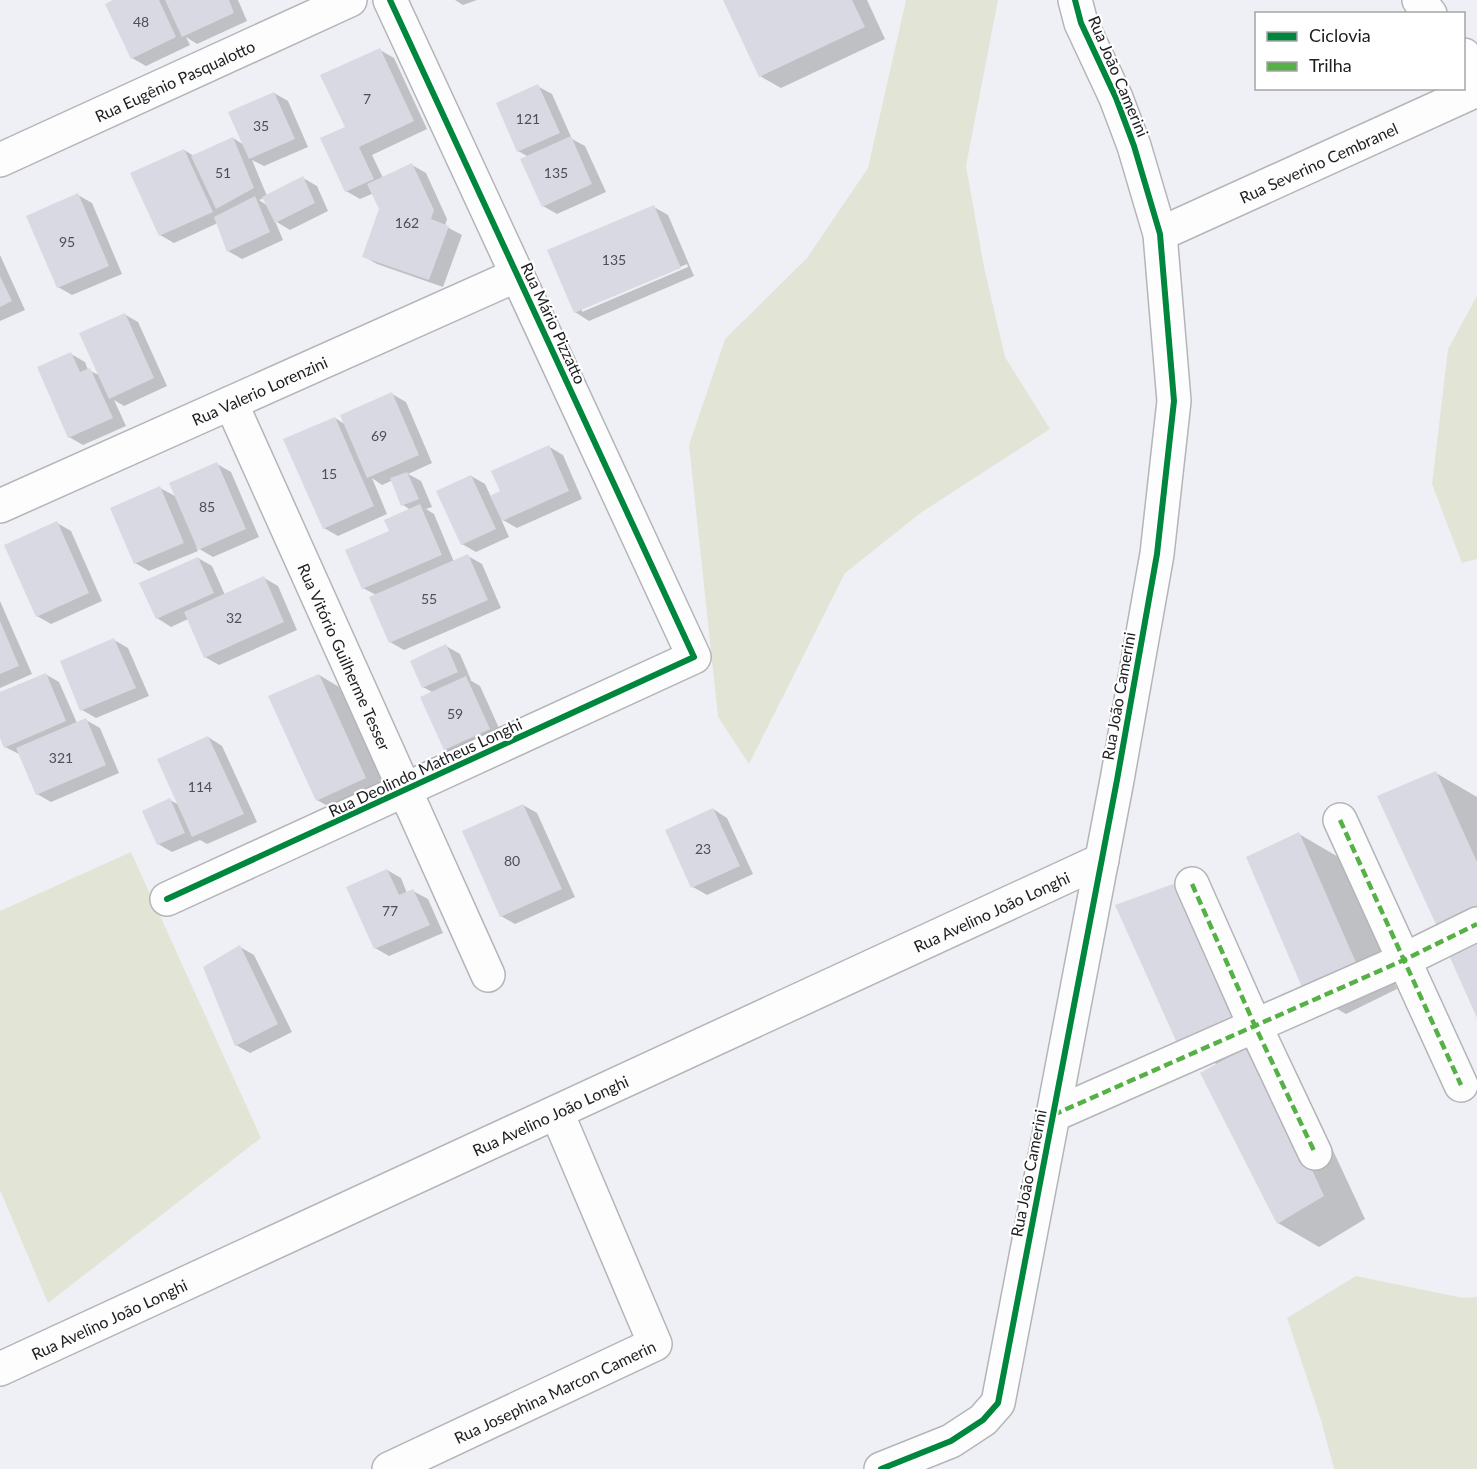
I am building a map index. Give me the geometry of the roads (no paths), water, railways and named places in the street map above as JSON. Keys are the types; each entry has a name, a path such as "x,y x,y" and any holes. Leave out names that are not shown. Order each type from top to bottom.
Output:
{"street":[{"name":"Rua Eugênio Pasqualotto","path":"0,160 350,0"},
{"name":"Rua Mário Pizzatto","path":"390,0 694,657"},
{"name":"Rua João Camerini","path":"881,1469 951,1441 983,1420 998,1403 1102,860 1157,554 1174,401 1160,234 1134,146 1116,99 1081,23 1075,0"},
{"path":"1419,0 1428,12"},
{"path":"1465,56 1477,72"},
{"name":"Rua Severino Cembranel","path":"1160,234 1477,90"},
{"name":"Rua Valerio Lorenzini","path":"0,506 517,275"},
{"name":"Rua Vitório Guilherme Tesser","path":"231,402 488,975"},
{"name":"Rua Deolindo Matheus Longhi","path":"167,899 694,657"},
{"path":"1340,820 1461,1085"},
{"name":"Rua Avelino João Longhi","path":"0,1369 1102,860"},
{"path":"1192,884 1255,1026 1316,1153"},
{"path":"1053,1115 1404,960 1477,924"},
{"name":"Rua Josephina Marcon Camerin","path":"389,1469 655,1344 557,1113"}]}
